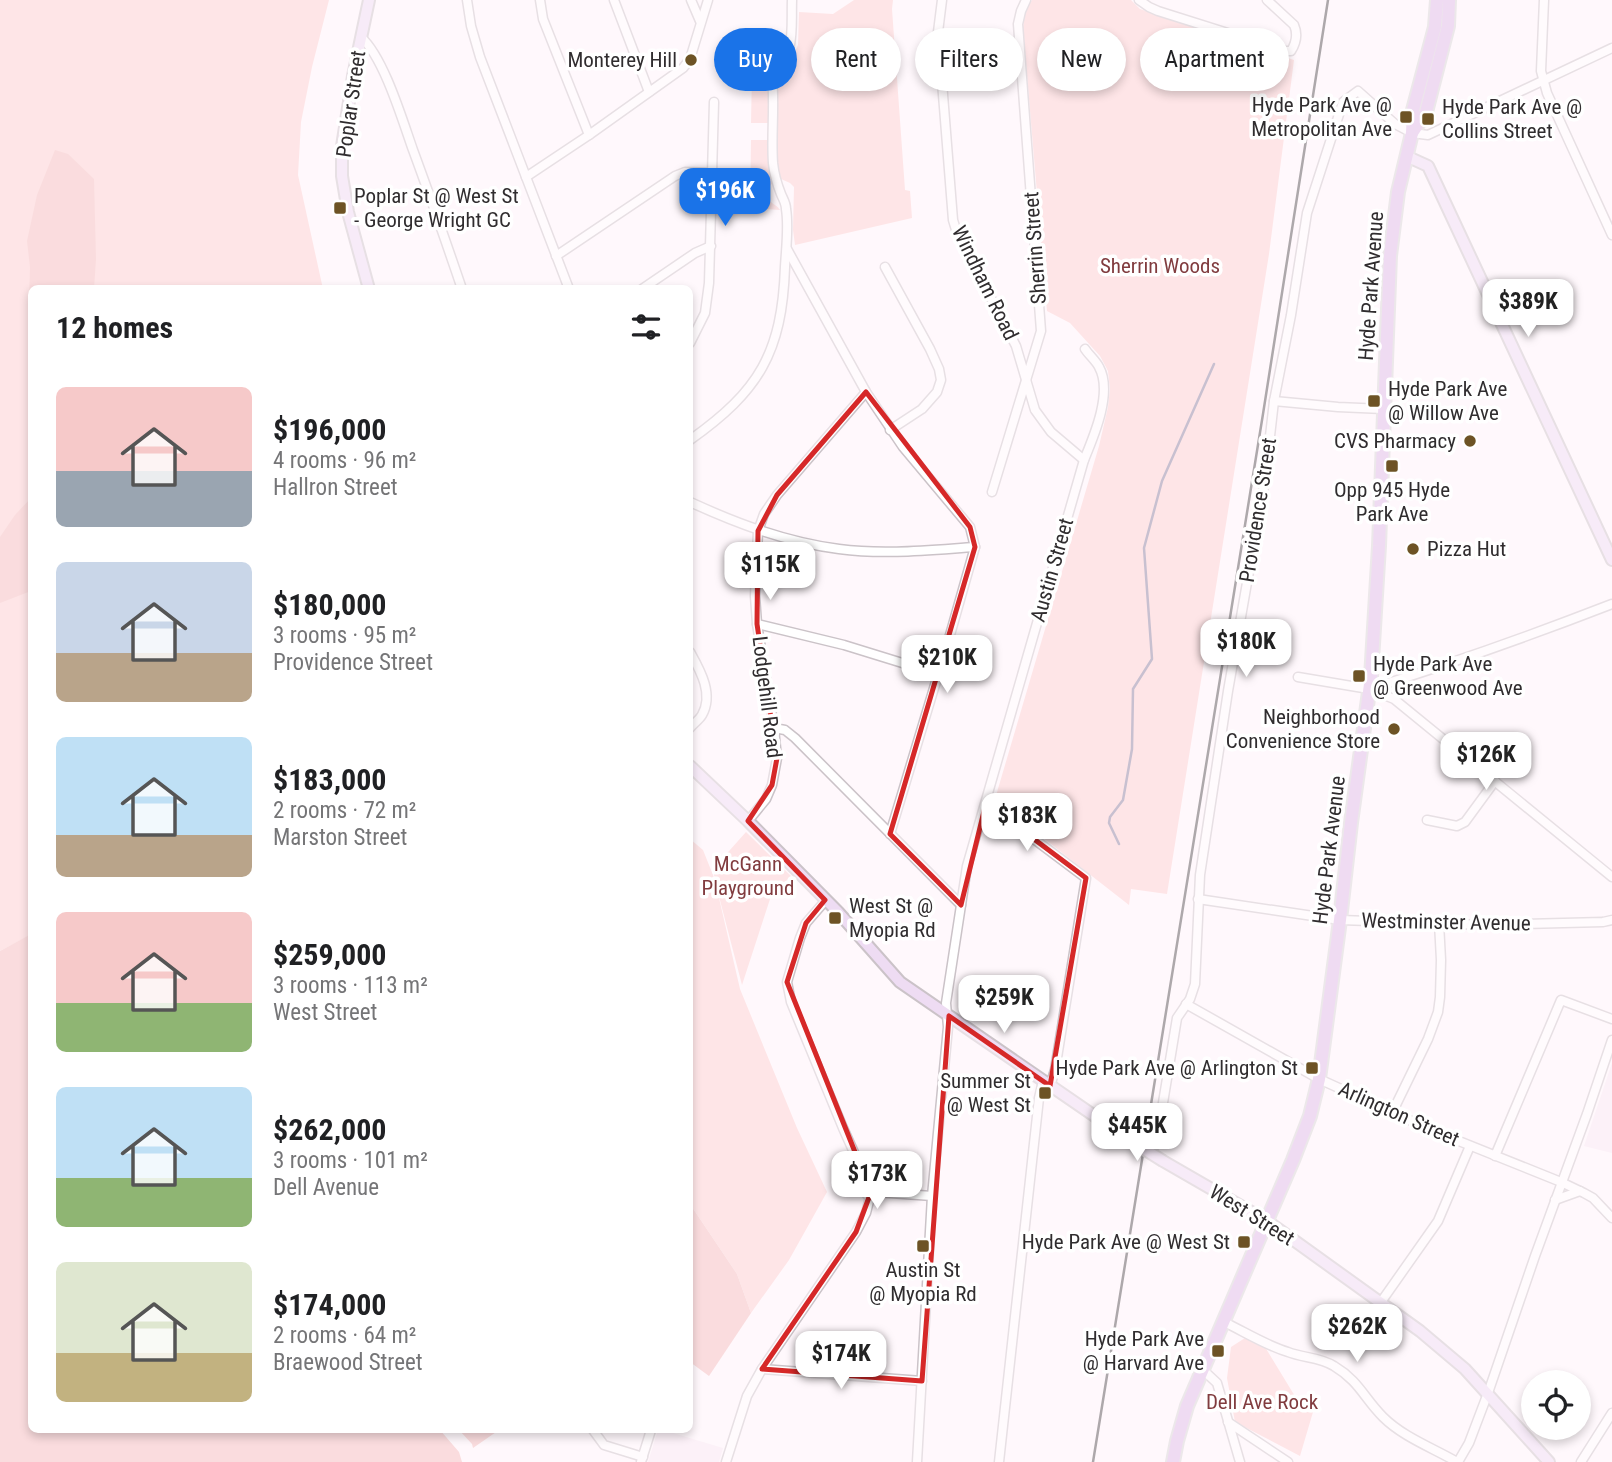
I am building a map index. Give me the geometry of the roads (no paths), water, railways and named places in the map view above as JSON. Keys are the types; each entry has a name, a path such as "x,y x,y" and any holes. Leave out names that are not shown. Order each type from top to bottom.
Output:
{"main road":[{"name":"Hyde Park Avenue","path":"1173,1462 1187,1406 1310,1116 1319,1079 1375,624 1390,251 1398,191 1412,133 1413,110 1435,27 1437,0"},
{"name":"Hyde Park Avenue","path":"1412,133 1426,112 1448,26 1449,0"}],"street":[{"name":"Poplar Street","path":"368,285 348,212 342,176 342,146 369,0"},
{"path":"467,0 480,57 567,285"},
{"path":"540,0 543,19 589,135"},
{"path":"614,0 649,92"},
{"path":"691,0 700,21"},
{"path":"526,177 683,68 690,59 708,0"},
{"path":"693,438 740,399 753,382 769,356 781,317 786,208 774,164 772,77 784,63 790,50 792,0"},
{"name":"Windham Road","path":"942,0 938,32 953,220 957,233 1013,338 1039,417 1062,442 1084,460"},
{"name":"Sherrin Street","path":"992,492 1040,336 1041,325 1018,24 1026,0"},
{"path":"1139,0 1149,7 1291,51 1296,30 1294,25 1266,0"},
{"path":"1544,0 1541,71 1547,93 1612,235"},
{"path":"361,37 378,58 395,100 461,285"},
{"path":"1412,133 1428,135 1612,48"},
{"name":"Providence Street","path":"1156,1145 1177,1018 1192,995 1195,984 1200,874 1228,691 1265,480 1274,401 1307,213 1343,102 1358,91 1395,124 1412,133"},
{"path":"693,337 705,313 709,283 714,102"},
{"path":"1406,156 1428,166 1612,560"},
{"path":"556,256 674,176 685,172 712,173"},
{"path":"648,285 710,246"},
{"path":"786,247 866,392 890,430 970,527 975,547 890,834"},
{"path":"885,267 930,349 941,380 937,392 922,408 890,430"},
{"name":"Austin Street","path":"917,1462 932,1196 948,1027 947,998 961,905 969,859 1084,460 1101,412 1105,386 1100,368 1085,349"},
{"name":"Lodgehill Road","path":"748,821 766,799 772,785 777,758 757,624 755,596 758,531 764,514 777,495 866,392"},
{"path":"1274,401 1383,409"},
{"path":"693,503 758,531 842,550 908,552 975,547"},
{"path":"1369,688 1426,672 1612,604"},
{"path":"757,624 844,645 938,674"},
{"path":"693,658 703,678 706,702 702,716 693,725"},
{"path":"1298,677 1369,688 1394,699 1612,877"},
{"path":"1394,699 1396,680"},
{"path":"774,728 785,730 795,738 961,905"},
{"name":"West Street","path":"693,769 826,900 900,982 1128,1139 1267,1221 1381,1302 1449,1354 1488,1393 1549,1462"},
{"path":"1427,820 1457,825 1465,821 1495,781"},
{"path":"986,803 1086,878 1055,1070 1039,1098 999,1462"},
{"name":"Westminster Avenue","path":"1198,899 1340,920 1486,925 1612,920"},
{"path":"826,900 806,923 790,969 788,982 791,1002 869,1186 865,1194 932,1196"},
{"path":"1392,1113 1438,1012 1441,960 1439,923"},
{"path":"1495,1156 1561,1000 1612,1019"},
{"name":"Arlington Street","path":"1186,1004 1319,1079 1392,1113 1580,1191 1593,1198 1612,1219"},
{"path":"1224,1322 1279,1349 1333,1365 1356,1383 1390,1423 1457,1462 1469,1443 1488,1393 1612,1040"},
{"path":"1381,1302 1438,1221 1470,1146"},
{"path":"1555,1200 1580,1191"},
{"path":"726,1462 747,1396 762,1369 856,1232 873,1194"},
{"path":"762,1369 922,1381"},
{"path":"1203,1370 1217,1383 1240,1462"},
{"path":"1581,1462 1612,1413"},
{"path":"1228,1422 1288,1462"},
{"path":"595,1433 604,1445 642,1459 650,1433"}],"waterway":[{"path":"1119,844 1109,823 1110,817 1123,800 1132,749 1133,689 1152,659 1144,548 1162,481 1214,364"}],"railway":[{"path":"1093,1462 1328,0"}],"place":[{"name":"Monterey Hill","path":"691,60"},
{"name":"Hyde Park Ave @ Metropolitan Ave","path":"1406,117"},
{"name":"Hyde Park Ave @ Collins Street","path":"1428,119"},
{"name":"Poplar St @ West St - George Wright GC","path":"340,208"},
{"name":"Hyde Park Ave @ Willow Ave","path":"1374,401"},
{"name":"CVS Pharmacy","path":"1470,441"},
{"name":"Opp 945 Hyde Park Ave","path":"1392,466"},
{"name":"Pizza Hut","path":"1413,549"},
{"name":"Hyde Park Ave @ Greenwood Ave","path":"1359,676"},
{"name":"Neighborhood Convenience Store","path":"1394,729"},
{"name":"West St @ Myopia Rd","path":"835,918"},
{"name":"Hyde Park Ave @ Arlington St","path":"1312,1068"},
{"name":"Summer St @ West St","path":"1045,1093"},
{"name":"Hyde Park Ave @ West St","path":"1244,1242"},
{"name":"Austin St @ Myopia Rd","path":"923,1246"},
{"name":"Hyde Park Ave @ Harvard Ave","path":"1218,1351"}],"park label":[{"name":"Sherrin Woods","path":"1160,266"},
{"name":"McGann Playground","path":"748,876"},
{"name":"Dell Ave Rock","path":"1262,1402"}]}
